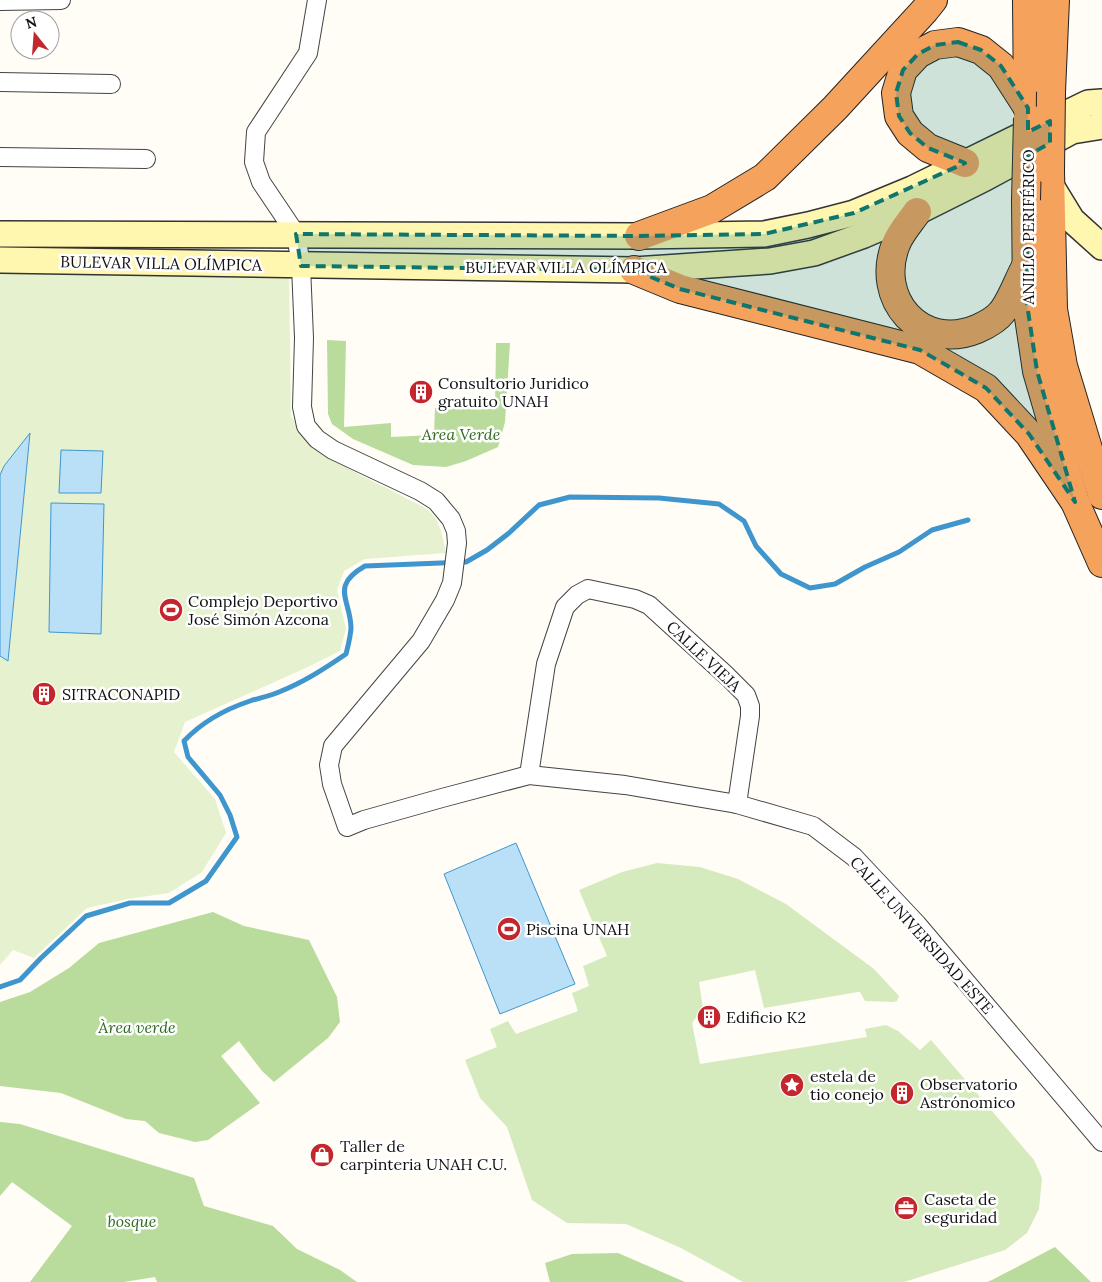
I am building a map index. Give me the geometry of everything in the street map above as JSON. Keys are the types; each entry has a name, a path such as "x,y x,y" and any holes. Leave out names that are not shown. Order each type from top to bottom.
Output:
{"highway":[{"path":"639,236 712,209 765,177 835,108 933,0"},
{"name":"ANILLO PERIFÉRICO","path":"1027,0 1027,304 1037,371 1076,502 1102,563"},
{"name":"ANILLO PERIFÉRICO","path":"1055,0 1050,92 1053,308 1062,366 1102,495"},
{"path":"965,163 928,148 910,133 899,116 896,93 900,78 903,70 918,54 935,45 958,42 981,50 1001,66 1028,113"},
{"path":"917,212 896,243 890,266 891,287 900,309 920,327 943,334 951,334 966,333 988,324 1002,312 1026,266"},
{"path":"634,270 680,289 920,350 986,388 1029,434 1076,502"}],"main road":[{"name":"BULEVAR VILLA OLÍMPICA","path":"0,234 639,236 764,234 854,213 912,189 1088,103 1102,102"},
{"name":"BULEVAR VILLA OLÍMPICA","path":"0,260 634,270 770,261 814,253 864,234 917,212 1072,131 1102,126"},
{"path":"1050,177 1072,220 1102,247"}],"street":[{"path":"0,1 61,0"},
{"path":"296,234 261,182 254,162 254,143 256,132 308,53 317,0"},
{"path":"0,82 111,84"},
{"path":"0,157 146,159"},
{"name":"CALLE UNIVERSIDAD ESTE","path":"296,234 301,266 304,338 302,407 306,426 317,439 333,450 420,491 436,501 452,519 456,531 457,543 452,583 445,600 420,641 333,746 329,765 332,784 347,827 364,820 529,775 625,785 736,804 812,826 854,857 916,924 1102,1142"},
{"name":"CALLE VIEJA","path":"529,775 546,664 566,607 577,595 588,589 635,599 649,605 746,695 750,706 750,716 736,804"}],"highlighted area":[{"path":"958,42 981,50 1001,66 1028,108 1028,132 1050,121 1050,143 1027,156 1027,304 1037,371 1075,502 1029,434 986,388 920,350 680,289 634,270 301,266 296,234 639,236 764,234 854,213 965,163 928,148 910,133 899,116 896,93 903,70 918,54 935,45"}],"green space":[{"name":"Complejo Deportivo José Simón Azcona","path":"0,272 289,273 291,416 300,430 325,454 340,464 429,511 439,525 446,553 365,559 344,571 337,590 346,629 340,651 185,722 174,752 215,799 226,833 202,872 169,893 87,908 34,958 13,950 0,965"},
{"name":"Area Verde","path":"327,340 346,341 344,427 391,423 391,437 434,435 435,408 495,409 496,343 510,343 505,422 498,447 466,461 446,467 413,465 353,439 332,424 328,414"},
{"path":"657,863 700,867 738,879 786,904 874,969 899,996 897,1001 893,1002 865,1001 860,992 858,992 764,1008 755,970 699,982 703,1008 692,1023 700,1064 867,1037 865,1029 886,1025 898,1031 920,1050 931,1040 1034,1160 1042,1178 1039,1209 1027,1233 1005,1250 904,1282 743,1282 681,1248 626,1224 567,1223 532,1200 507,1127 480,1098 465,1060 497,1047 490,1029 508,1021 516,1034 578,1011 572,993 589,986 583,966 607,956 579,890 622,872"},
{"name":"Àrea verde","path":"213,912 244,926 309,940 337,997 340,1022 328,1038 274,1082 262,1071 239,1041 221,1056 260,1103 208,1140 195,1142 159,1133 145,1121 126,1119 61,1093 0,1086 0,1002 30,992 69,968 99,943"},
{"name":"bosque","path":"0,1122 20,1124 194,1178 204,1206 273,1226 297,1249 340,1270 357,1282 157,1282 155,1277 124,1282 30,1282 72,1226 12,1182 0,1196"},
{"path":"1055,1247 1091,1282 987,1282 992,1280"},
{"path":"618,1253 685,1282 550,1282 545,1263 572,1254"}],"water":[{"path":"30,433 8,661 0,656 0,475 4,466"},
{"path":"61,450 103,451 101,493 59,493"},
{"path":"51,503 104,504 101,634 49,632"},
{"name":"Piscina UNAH","path":"516,843 575,984 500,1014 444,874"}],"waterway":[{"path":"0,987 20,980 86,916 130,903 169,903 206,881 237,837 230,815 220,795 188,757 184,741 198,728 223,712 297,684 346,654 351,627 344,594 345,587 354,573 365,566 466,562 487,550 509,533 539,505 570,497 659,498 719,504 744,521 756,546 781,574 810,588 835,584 865,567 899,552 932,530 968,520"}],"place":[{"name":"Consultorio Juridico gratuito UNAH","path":"421,392"},
{"name":"Complejo Deportivo José Simón Azcona","path":"171,610"},
{"name":"SITRACONAPID","path":"44,694"},
{"name":"Piscina UNAH","path":"509,929"},
{"name":"Edificio K2","path":"709,1017"},
{"name":"estela de tio conejo","path":"792,1085"},
{"name":"Observatorio Astrónomico","path":"902,1093"},
{"name":"Taller de carpinteria UNAH C.U.","path":"322,1155"},
{"name":"Caseta de seguridad","path":"906,1208"}]}
